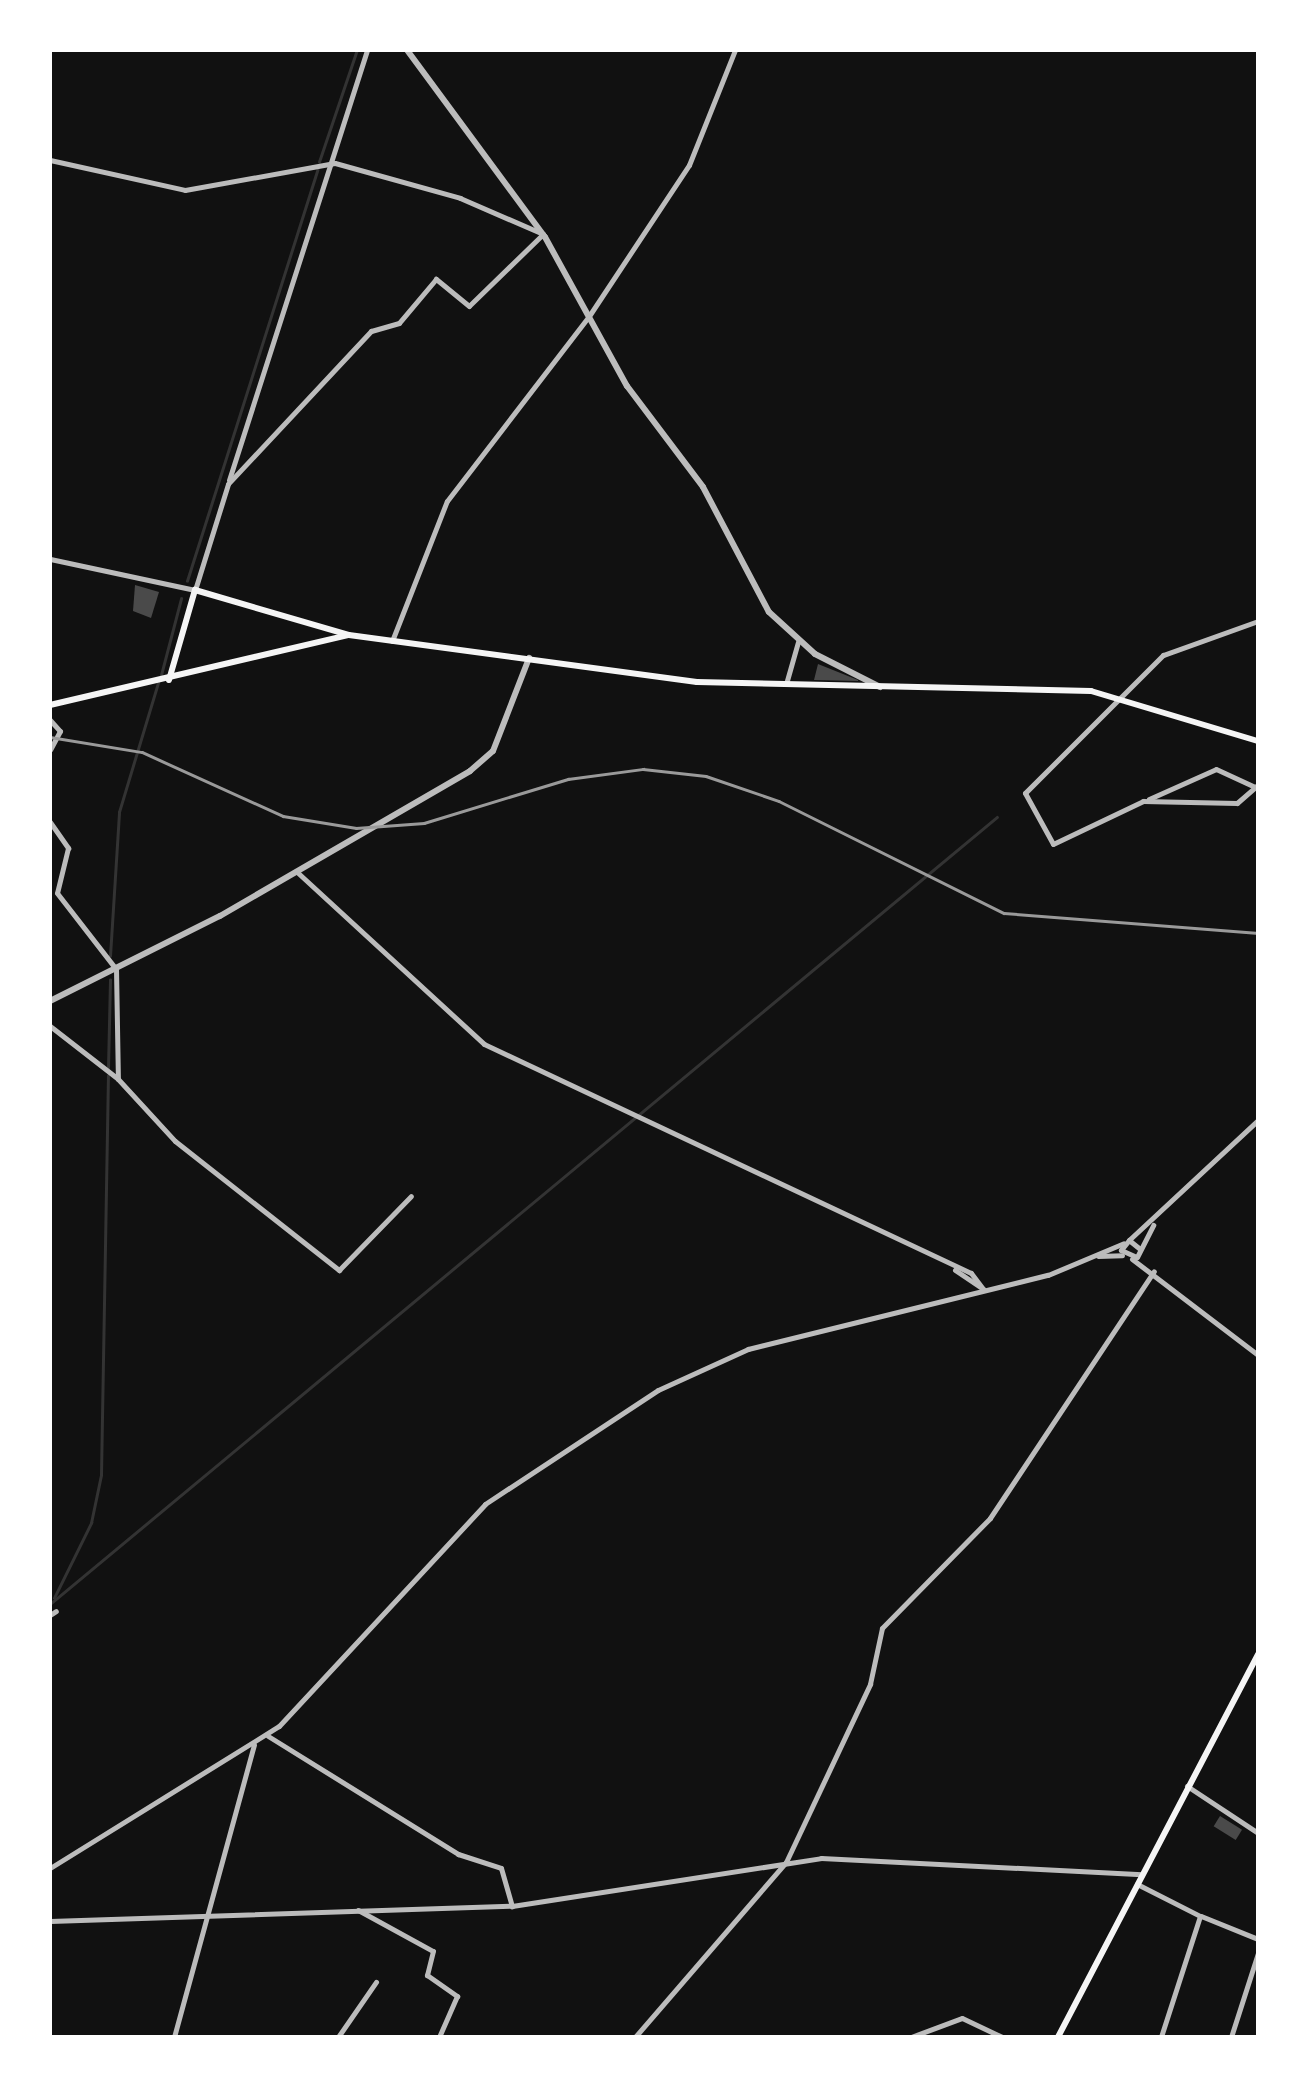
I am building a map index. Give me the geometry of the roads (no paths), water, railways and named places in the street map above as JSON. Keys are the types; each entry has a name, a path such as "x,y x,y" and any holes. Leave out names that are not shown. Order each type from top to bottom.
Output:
{"main road":[{"path":"167,680 195,590 349,635 786,684 1123,700 1258,741"},
{"path":"50,705 349,635"},
{"path":"1058,2037 1258,1654"}],"street":[{"path":"50,559 195,590 325,163 366,50"},
{"path":"406,50 543,234 645,414 703,487 769,612 798,642 880,687"},
{"path":"392,641 447,501 589,316 706,136 735,50"},
{"path":"50,160 185,190 314,162 325,163 460,198 543,234"},
{"path":"228,484 371,331 399,323 436,279 469,306 543,234"},
{"path":"1143,801 1237,803 1257,786 1216,769 1143,801 1053,844 1025,793 1191,638 1258,621"},
{"path":"786,684 798,642"},
{"path":"50,1001 296,872 482,762 529,658"},
{"path":"50,720 60,731 50,750"},
{"path":"50,822 68,848 58,893 116,969 116,1077"},
{"path":"296,872 472,1035 940,1260 984,1290"},
{"path":"50,1026 116,1077 174,1141 334,1268 411,1196"},
{"path":"50,1868 268,1736 516,1479 544,1461 719,1360 984,1290 1095,1256 1155,1222 1258,1120"},
{"path":"1132,1259 1155,1222"},
{"path":"1126,1241 1140,1250 1154,1271"},
{"path":"1123,1255 1126,1241"},
{"path":"1095,1256 1123,1255 1154,1271 1258,1356"},
{"path":"634,2037 786,1862 870,1684 882,1628 990,1518 1154,1271"},
{"path":"268,1736 458,1854 500,1868 512,1906"},
{"path":"174,2037 202,1915 254,1745"},
{"path":"1187,1786 1258,1833"},
{"path":"50,1921 512,1906 786,1862 1142,1874"},
{"path":"1137,1884 1200,1916 1258,1939"},
{"path":"356,1910 433,1952 426,1975 457,1996 439,2037"},
{"path":"1162,2037 1200,1916"},
{"path":"1231,2037 1258,1952"},
{"path":"338,2037 376,1982"},
{"path":"911,2037 962,2018 1002,2037"}],"waterway":[{"path":"319,162 357,50"},
{"path":"187,581 317,170"},
{"path":"161,675 181,599"},
{"path":"110,956 119,812 158,683"},
{"path":"50,1604 997,817"},
{"path":"108,1068 110,980"},
{"path":"54,1598 91,1523 101,1475 108,1076"}],"railway":[{"path":"50,737 142,752 283,816 356,828 424,823 568,779 643,769 706,776 779,801 1004,913 1258,933"}]}
